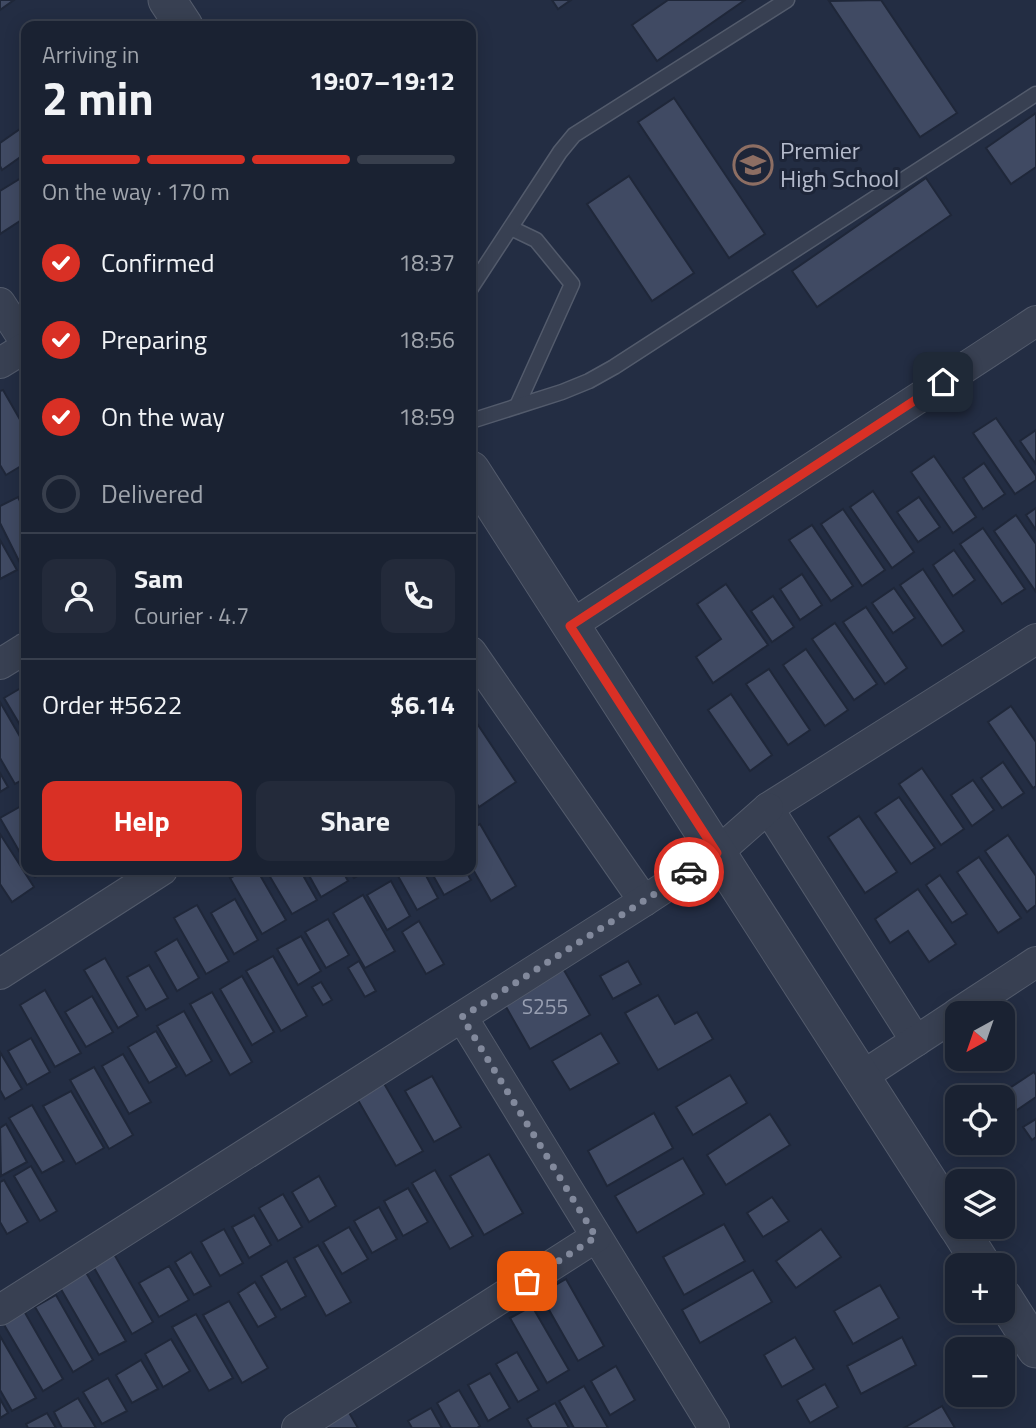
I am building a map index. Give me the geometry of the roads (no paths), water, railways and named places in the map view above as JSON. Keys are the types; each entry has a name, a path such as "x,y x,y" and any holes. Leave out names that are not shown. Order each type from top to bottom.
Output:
{"street":[{"path":"167,0 181,21"},
{"path":"0,303 21,337"},
{"path":"570,626 1036,321"},
{"path":"0,363 21,348"},
{"path":"476,478 945,1207"},
{"path":"0,1310 644,901 717,853 768,808 1036,639"},
{"path":"0,664 21,651"},
{"path":"476,666 644,901"},
{"path":"768,808 916,1041"},
{"path":"0,974 154,875"},
{"path":"978,1001 1036,962"},
{"path":"462,1017 713,1428"},
{"path":"862,1077 945,1022"},
{"path":"297,1428 596,1237"},
{"path":"1015,1316 1036,1349"}],"lane":[{"path":"476,280 560,152 575,135 786,0"},
{"path":"476,419 589,381 614,367 1036,93"},
{"path":"511,228 536,240 572,284 517,406"}],"place":[{"name":"Premier High School","path":"753,165"}]}
